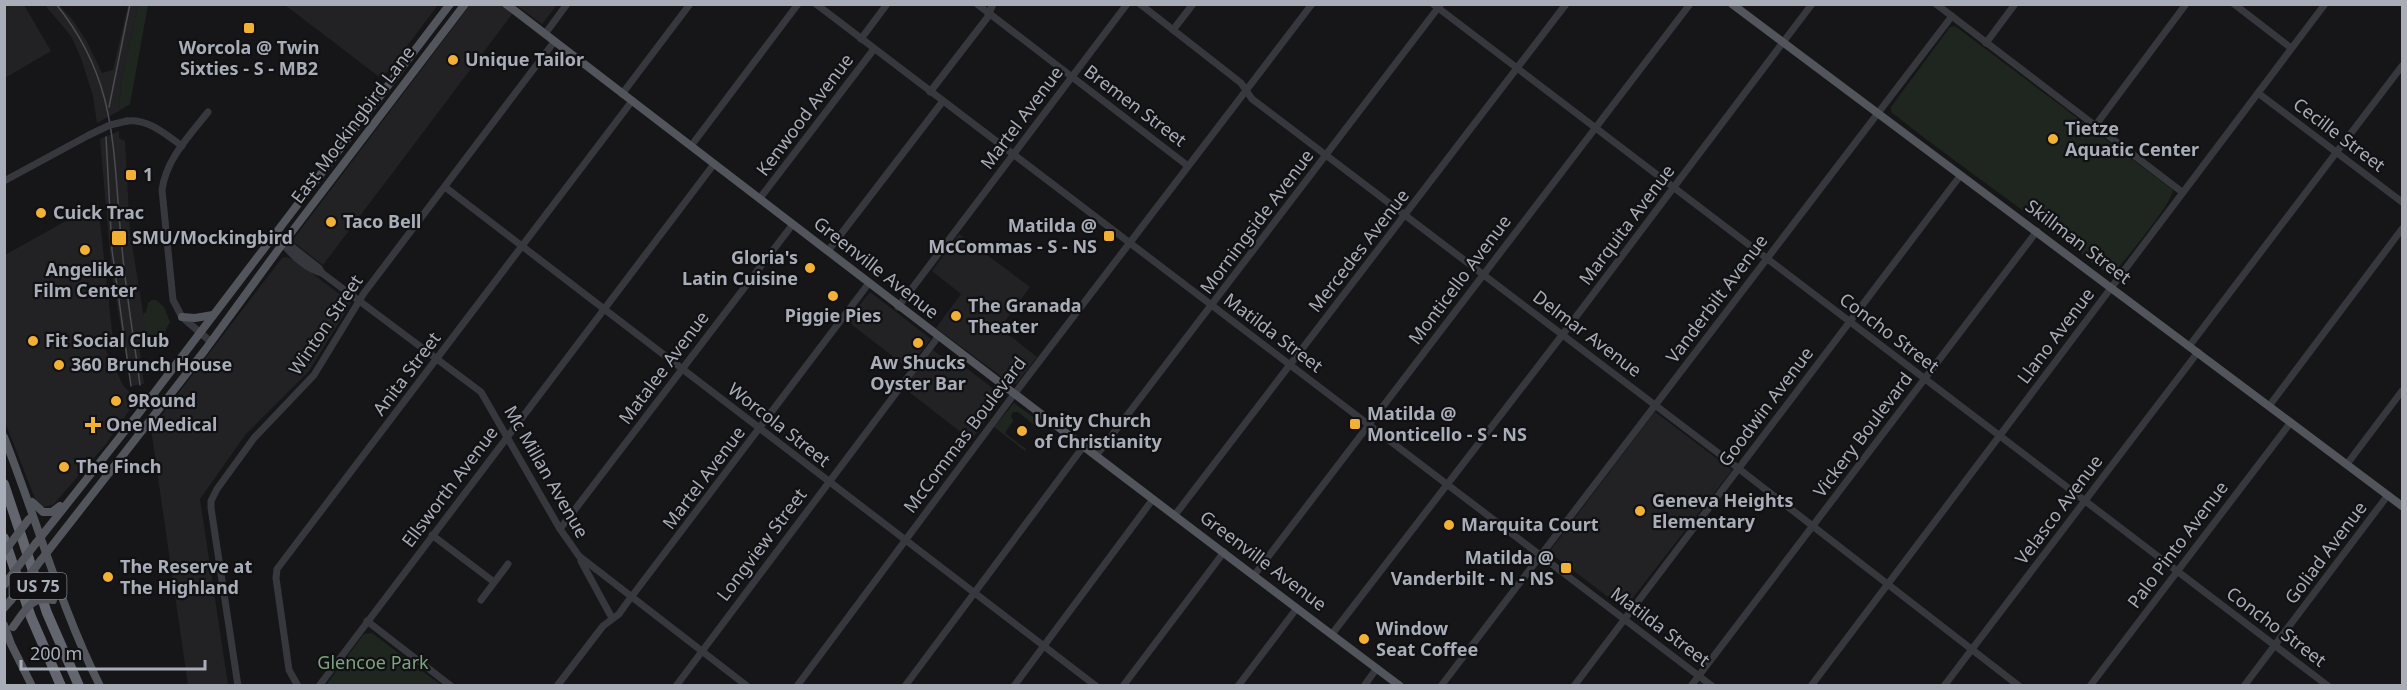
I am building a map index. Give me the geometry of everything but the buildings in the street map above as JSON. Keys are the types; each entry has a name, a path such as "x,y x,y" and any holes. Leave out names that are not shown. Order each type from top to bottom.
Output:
{"highway":[{"name":"US 75","path":"4,484 47,613 80,686"},
{"name":"US 75","path":"4,538 31,617 61,686"}],"main road":[{"name":"East Mockingbird Lane","path":"4,585 74,493 109,452 450,4"},
{"name":"East Mockingbird Lane","path":"4,608 177,387 283,243 465,4"},
{"name":"Greenville Avenue","path":"506,4 760,198 898,307 1255,574 1400,686"},
{"name":"Skillman Street","path":"1732,4 2403,506"},
{"path":"380,95 391,103"},
{"path":"332,159 342,166"},
{"path":"231,292 241,300"},
{"path":"182,317 195,318 213,315"},
{"path":"165,379 177,387"},
{"path":"4,437 28,496 31,515 44,556 100,686"},
{"path":"109,452 120,460"},
{"path":"28,496 39,510 48,513 58,508 74,493"},
{"path":"4,552 31,515"},
{"path":"32,686 8,641 9,626 36,600 43,597 66,608"}],"street":[{"path":"544,34 567,4"},
{"path":"622,94 690,4"},
{"path":"691,146 798,4"},
{"name":"Matilda Street","path":"816,4 1712,686"},
{"name":"Kenwood Avenue","path":"861,39 887,4"},
{"name":"Bremen Street","path":"977,4 1188,166"},
{"path":"930,92 993,4"},
{"name":"Martel Avenue","path":"898,307 1127,4"},
{"name":"Delmar Avenue","path":"1140,4 1241,83 1252,99 1813,525 2019,686"},
{"path":"1173,30 1193,4"},
{"name":"McCommas Boulevard","path":"797,686 1014,395 1312,4"},
{"name":"Mercedes Avenue","path":"1175,515 1566,4"},
{"name":"Monticello Avenue","path":"1255,574 1690,4"},
{"name":"Marquita Avenue","path":"1332,634 1675,188 1812,4"},
{"path":"1936,4 2182,192"},
{"path":"1986,43 2015,4"},
{"path":"2095,126 2186,4"},
{"path":"2234,4 2291,48"},
{"name":"Llano Avenue","path":"1811,686 2325,4"},
{"name":"Concho Street","path":"1438,6 1517,69 2328,686"},
{"name":"Morningside Avenue","path":"1096,456 1438,6"},
{"name":"Vanderbilt Avenue","path":"1441,686 1952,16"},
{"name":"Winton Street","path":"238,686 211,508 213,494 254,438 314,375 360,300 554,42"},
{"name":"Kenwood Avenue","path":"760,198 874,49"},
{"path":"2190,345 2403,66"},
{"name":"Cecille Street","path":"2258,93 2403,202"},
{"name":"Anita Street","path":"298,686 289,670 276,578 277,569 632,101"},
{"path":"828,251 943,101"},
{"path":"208,112 182,146 166,172 162,190 173,300 182,317 211,342"},
{"path":"4,182 110,124 138,121 149,124 182,146"},
{"name":"Ellsworth Avenue","path":"319,686 714,164"},
{"name":"Goodwin Avenue","path":"1574,686 1960,176"},
{"name":"Worcola Street","path":"445,187 1096,686"},
{"name":"Matalee Avenue","path":"560,529 793,224"},
{"path":"2269,406 2403,229"},
{"name":"Vickery Boulevard","path":"1691,686 2037,231"},
{"name":"Mc Millan Avenue","path":"274,237 291,246 320,268 322,273 481,393 560,529 579,556 747,686"},
{"name":"Martel Avenue","path":"557,686 603,626 632,598 869,283"},
{"name":"Longview Street","path":"676,686 938,337"},
{"name":"Velasco Avenue","path":"1944,686 2198,352"},
{"path":"2347,464 2403,391"},
{"name":"Palo Pinto Avenue","path":"2090,686 2291,422"},
{"path":"905,686 1083,447"},
{"name":"Goliad Avenue","path":"2244,686 2388,495"},
{"path":"1014,686 1153,499"},
{"path":"432,535 494,582"},
{"path":"1123,686 1224,552"},
{"path":"579,556 612,618"},
{"path":"481,600 508,564"},
{"path":"1238,686 1298,608"},
{"path":"367,621 451,686"},
{"path":"1364,686 1377,668"}],"shaded area":[{"path":"5,4 24,5 51,51 5,78"},
{"path":"45,5 59,5 72,19 87,42 102,73 113,70 128,5 138,5 121,82 119,111 97,123 93,96 81,58 71,36"},
{"path":"285,5 438,5 382,79"},
{"path":"470,5 501,5 513,13 323,265 292,241"},
{"path":"516,5 557,5 542,24"},
{"name":"SMU/Mockingbird","path":"119,131 119,138 125,141 130,233 148,342 139,344 144,384 131,386 112,275 100,139"},
{"path":"98,203 113,340 106,350 123,385 138,398 106,444 53,505 43,507 36,501 5,422 5,255"},
{"path":"959,234 1030,287 1000,328 1037,357 1016,384 1010,383 936,328 961,294 932,271"},
{"path":"287,257 296,261 351,303 309,371 246,434 200,499 228,685 188,685 151,429 282,258"},
{"path":"870,292 931,339 908,368 847,321"},
{"path":"933,350 960,370 965,367 1003,396 971,440 904,388"},
{"name":"Geneva Heights Elementary","path":"1655,412 1732,470 1624,609 1549,552"}],"green space":[{"path":"138,5 148,5 130,104 119,111 121,82"},
{"path":"1955,26 2173,190 2165,207 2112,275 1891,112 1891,107 1950,27"},
{"path":"152,300 156,300 164,307 170,322 162,338 154,343 148,342 143,314"},
{"path":"1014,403 1043,424 1040,430 1018,412 1013,412 1011,416 1013,421 1005,433 1026,449 1025,451 994,427"},
{"name":"Glencoe Park","path":"372,633 441,685 326,685 364,634"}],"tram line":[{"path":"56,4 77,33 92,62 109,120 114,150 122,248 140,385"},
{"path":"109,107 130,4"},
{"path":"106,137 112,250 131,386"}],"place":[{"name":"Worcola @ Twin Sixties - S - MB2","path":"249,28"},
{"name":"Unique Tailor","path":"453,60"},
{"name":"Tietze Aquatic Center","path":"2053,139"},
{"name":"1","path":"131,175"},
{"name":"Cuick Trac","path":"41,213"},
{"name":"Taco Bell","path":"331,222"},
{"name":"Matilda @ McCommas - S - NS","path":"1109,236"},
{"name":"SMU/Mockingbird","path":"119,238"},
{"name":"Angelika Film Center","path":"85,250"},
{"name":"Gloria's Latin Cuisine","path":"810,268"},
{"name":"Piggie Pies","path":"833,296"},
{"name":"The Granada Theater","path":"956,316"},
{"name":"Fit Social Club","path":"33,341"},
{"name":"Aw Shucks Oyster Bar","path":"918,343"},
{"name":"360 Brunch House","path":"59,365"},
{"name":"9Round","path":"116,401"},
{"name":"Matilda @ Monticello - S - NS","path":"1355,424"},
{"name":"One Medical","path":"93,425"},
{"name":"Unity Church of Christianity","path":"1022,431"},
{"name":"The Finch","path":"64,467"},
{"name":"Geneva Heights Elementary","path":"1640,511"},
{"name":"Marquita Court","path":"1449,525"},
{"name":"Matilda @ Vanderbilt - N - NS","path":"1566,568"},
{"name":"The Reserve at The Highland","path":"108,577"},
{"name":"Window Seat Coffee","path":"1364,639"}]}
